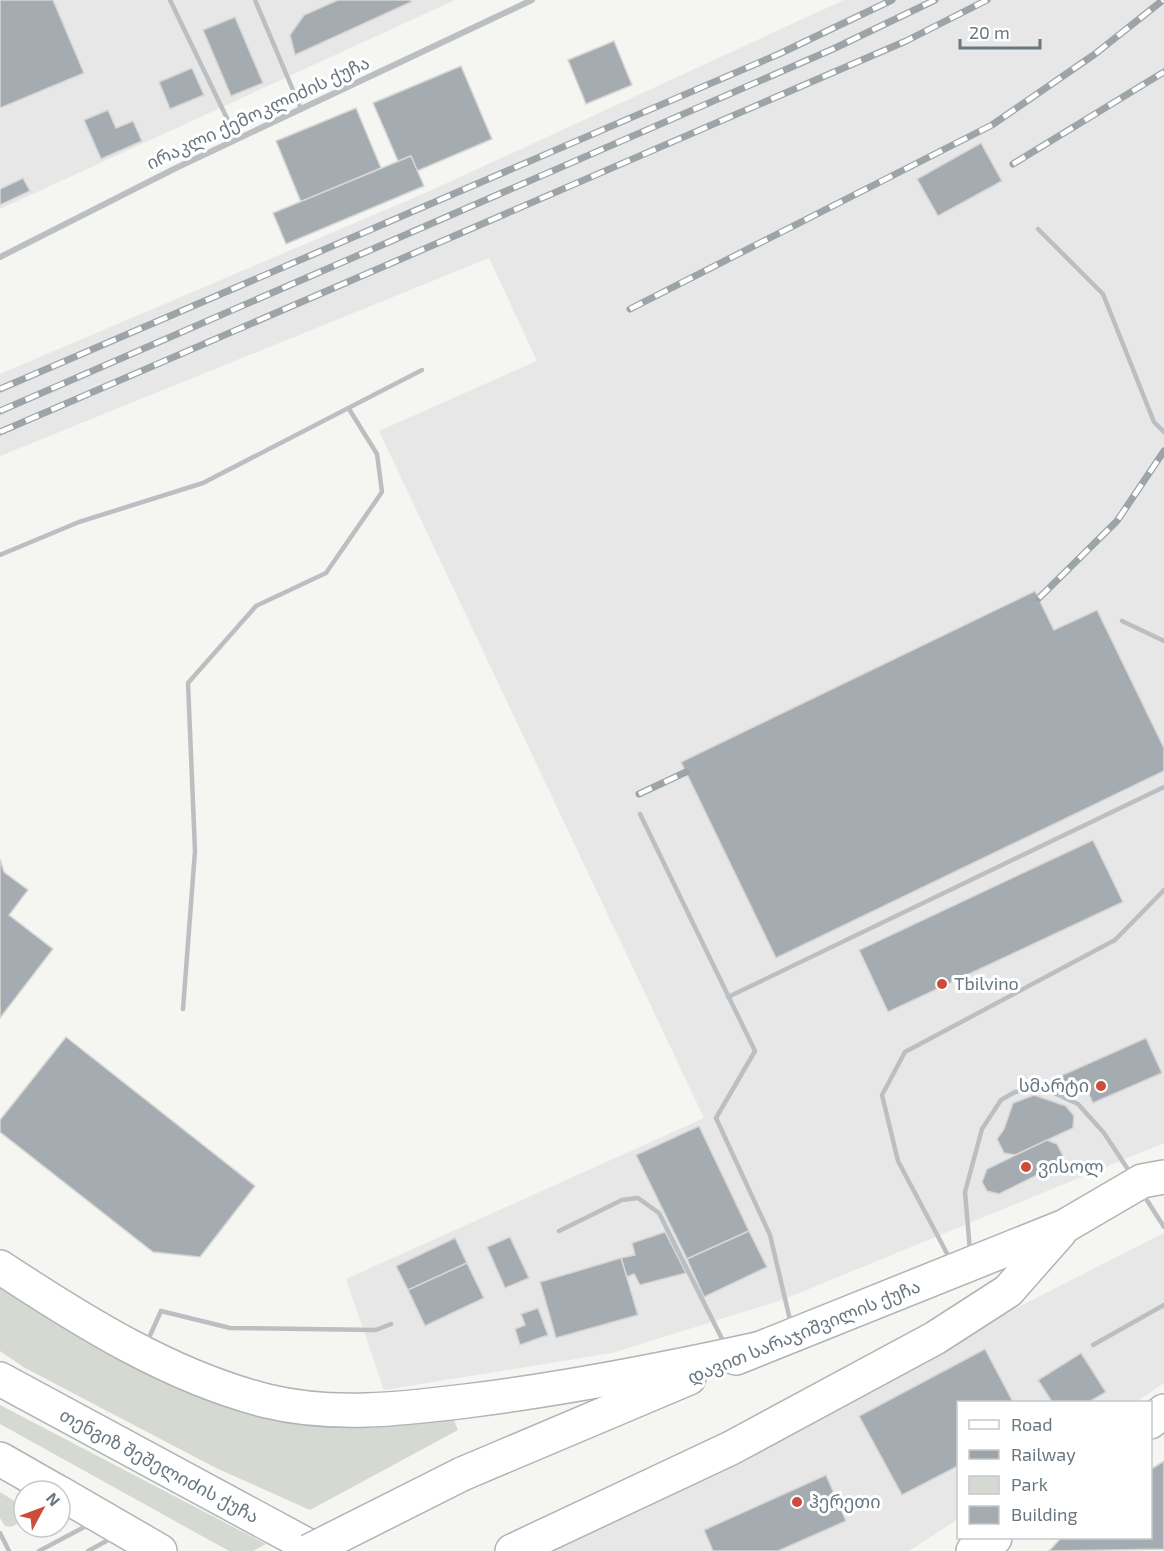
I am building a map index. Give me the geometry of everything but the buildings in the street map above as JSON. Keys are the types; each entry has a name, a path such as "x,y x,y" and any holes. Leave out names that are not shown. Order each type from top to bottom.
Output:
{"main road":[{"name":"დავით სარაჯიშვილის ქუჩა","path":"309,1551 462,1474 743,1352 964,1268 1065,1226 1148,1180"},
{"path":"512,1551 730,1448 935,1338 1008,1292 1065,1226"},
{"path":"0,1267 143,1351 205,1381 268,1401 322,1410 376,1410 497,1397 603,1381 743,1352"},
{"name":"თენგიზ შეშელიძის ქუჩა","path":"0,1379 318,1551"},
{"path":"0,1459 35,1479"},
{"path":"72,1500 160,1551"},
{"path":"974,1551 993,1539"}],"street":[{"name":"ირაკლი ქემოკლიძის ქუჩა","path":"0,257 237,140 531,0"}],"lane":[{"path":"170,0 237,140"},
{"path":"255,0 302,109"},
{"path":"1038,229 1103,294 1154,422 1164,432"},
{"path":"0,555 79,522 203,483 422,370"},
{"path":"183,1009 195,851 188,683 256,606 326,573 382,492 377,454 349,408"},
{"path":"1122,621 1164,641"},
{"path":"728,997 1164,787"},
{"path":"640,814 755,1051 716,1118 770,1235 794,1333"},
{"path":"964,1268 898,1161 882,1095 905,1052 1115,940 1164,890"},
{"path":"964,1268 965,1192 982,1129 1000,1100 1015,1092 1041,1087 1078,1104 1148,1180 1164,1227"},
{"path":"559,1231 622,1200 638,1198 659,1213 743,1352"},
{"path":"1093,1345 1164,1305"},
{"path":"143,1351 162,1311 230,1328 376,1330 391,1324"},
{"path":"39,1551 114,1524"},
{"path":"88,1551 114,1524"},
{"path":"0,1533 9,1551"}],"shaded area":[{"path":"0,0 455,0 0,209"},
{"path":"844,0 1164,0 1164,1143 782,1300 612,1353 384,1390 346,1279 704,1118 379,431 537,361 489,258 0,456 0,374 432,190"},
{"path":"1164,1233 1164,1383 1137,1401 957,1401 957,1520 909,1551 538,1551"}],"green space":[{"path":"0,1277 157,1372 451,1413 458,1430 310,1510 216,1468 25,1368 0,1351"},
{"path":"0,1405 266,1544 253,1551 229,1551 0,1424"},
{"path":"0,1492 12,1500 12,1526 5,1526 0,1518"}],"railway":[{"path":"0,389 779,54 892,0"},
{"path":"0,411 833,49 935,0"},
{"path":"0,432 906,41 987,0"},
{"path":"630,309 992,125 1095,54 1163,0"},
{"path":"1013,164 1164,72"},
{"path":"1039,598 1117,521 1164,451"},
{"path":"639,794 686,772"}],"place":[{"name":"Tbilvino","path":"942,984"},
{"name":"სმარტი","path":"1101,1086"},
{"name":"ვისოლ","path":"1026,1167"},
{"name":"ჰერეთი","path":"797,1502"}]}
